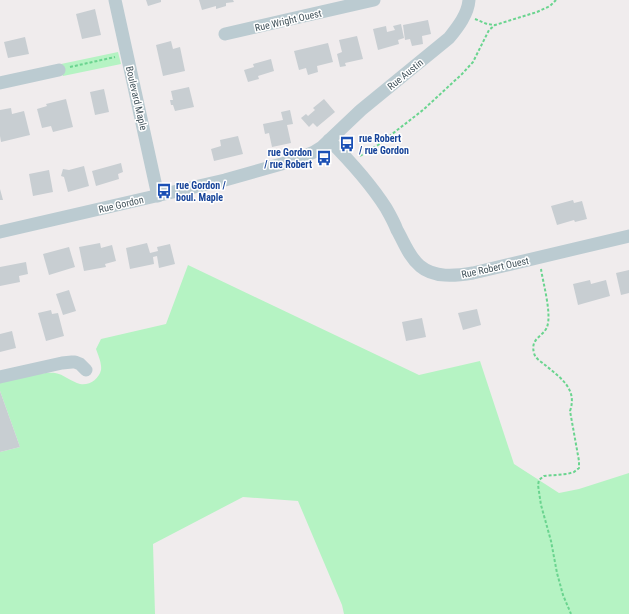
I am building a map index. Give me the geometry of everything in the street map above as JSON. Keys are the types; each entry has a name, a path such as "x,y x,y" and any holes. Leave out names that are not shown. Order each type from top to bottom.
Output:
{"street":[{"name":"Boulevard Maple","path":"115,0 158,196"},
{"name":"Rue Wright Ouest","path":"226,34 374,0"},
{"name":"Rue Austin","path":"330,140 371,101 449,38 458,26 467,6"},
{"path":"0,83 65,69"},
{"name":"Rue Gordon","path":"0,232 225,180 286,163 314,152 330,140"},
{"name":"Rue Robert Ouest","path":"330,140 370,185 383,204 410,254 420,266 428,271 444,276 462,275 629,236"},
{"path":"0,377 72,362 80,364 86,370"}],"path":[{"path":"350,162 378,145 423,110 462,74 473,62 489,30 495,25 538,12 550,6 556,0"},
{"path":"467,6 477,20 495,25"},
{"path":"65,69 118,57"},
{"path":"538,258 546,297 548,317 546,328 536,339 533,348 534,355 568,387 571,396 572,404 570,411 579,461 579,468 574,472 544,476 539,480 538,485 541,505 551,542 557,573 563,595 571,614"}],"green space":[{"path":"118,52 121,64 63,76 61,64"},
{"path":"188,265 419,375 480,361 514,464 559,493 579,489 629,473 629,614 344,614 342,605 298,501 243,497 153,544 155,614 0,614 0,452 20,447 0,391 0,383 43,373 55,373 80,384 90,383 96,379 101,370 96,349 101,339 166,324"}],"building":[{"path":"146,0 161,0 161,2 148,6"},
{"path":"199,0 233,0 234,2 226,3 226,6 216,9 216,6 202,10"},
{"path":"95,9 101,35 82,39 76,14"},
{"path":"428,20 431,34 422,36 423,44 412,46 410,39 405,40 403,25"},
{"path":"401,24 404,38 398,40 399,44 378,50 373,29 386,26 387,32 395,30 393,26"},
{"path":"357,36 363,59 345,63 346,66 340,67 337,54 342,52 339,40"},
{"path":"25,37 29,54 8,58 4,42"},
{"path":"171,41 173,49 180,47 185,71 163,76 156,45"},
{"path":"328,43 333,62 317,66 318,72 308,75 306,68 299,70 294,51"},
{"path":"271,59 274,71 258,76 259,79 248,82 244,70 254,67 253,64"},
{"path":"189,87 194,107 175,111 170,100 173,100 171,91"},
{"path":"104,89 109,112 95,115 90,92"},
{"path":"66,99 73,127 53,132 51,126 42,128 37,109 47,106 46,104"},
{"path":"324,99 335,112 317,127 313,123 309,127 301,118 306,114 308,116 315,110 313,108"},
{"path":"11,108 12,114 24,111 30,135 1,142 0,110"},
{"path":"290,110 293,124 287,125 291,143 272,147 269,133 265,134 263,124 283,120 281,112"},
{"path":"238,136 243,154 214,161 211,149 221,146 220,140"},
{"path":"121,163 123,172 118,174 119,179 96,186 92,171"},
{"path":"84,166 89,186 68,192 64,177 61,176 63,169 69,170"},
{"path":"49,170 53,192 33,196 29,174"},
{"path":"0,189 3,200 0,200"},
{"path":"573,200 574,203 582,201 587,219 575,222 574,220 557,225 551,206"},
{"path":"100,243 101,248 112,245 116,261 105,264 106,267 84,271 79,247"},
{"path":"147,243 150,253 158,251 157,247 170,244 175,264 159,268 157,256 153,257 154,264 130,269 126,248"},
{"path":"69,247 75,267 49,275 43,254"},
{"path":"26,262 28,274 19,276 20,282 0,286 0,267"},
{"path":"629,270 629,293 621,295 616,273"},
{"path":"590,280 591,284 606,280 610,296 578,305 573,284"},
{"path":"69,290 76,311 63,315 56,294"},
{"path":"477,309 481,325 463,330 458,313"},
{"path":"51,310 52,314 58,313 64,336 46,341 38,313"},
{"path":"422,318 426,337 406,341 402,322"},
{"path":"12,331 16,348 0,352 0,334"},
{"path":"0,391 20,447 0,452"}],"place":[{"name":"rue Robert / rue Gordon","path":"347,144"},
{"name":"rue Gordon / rue Robert","path":"324,158"},
{"name":"rue Gordon / boul. Maple","path":"164,191"}]}
